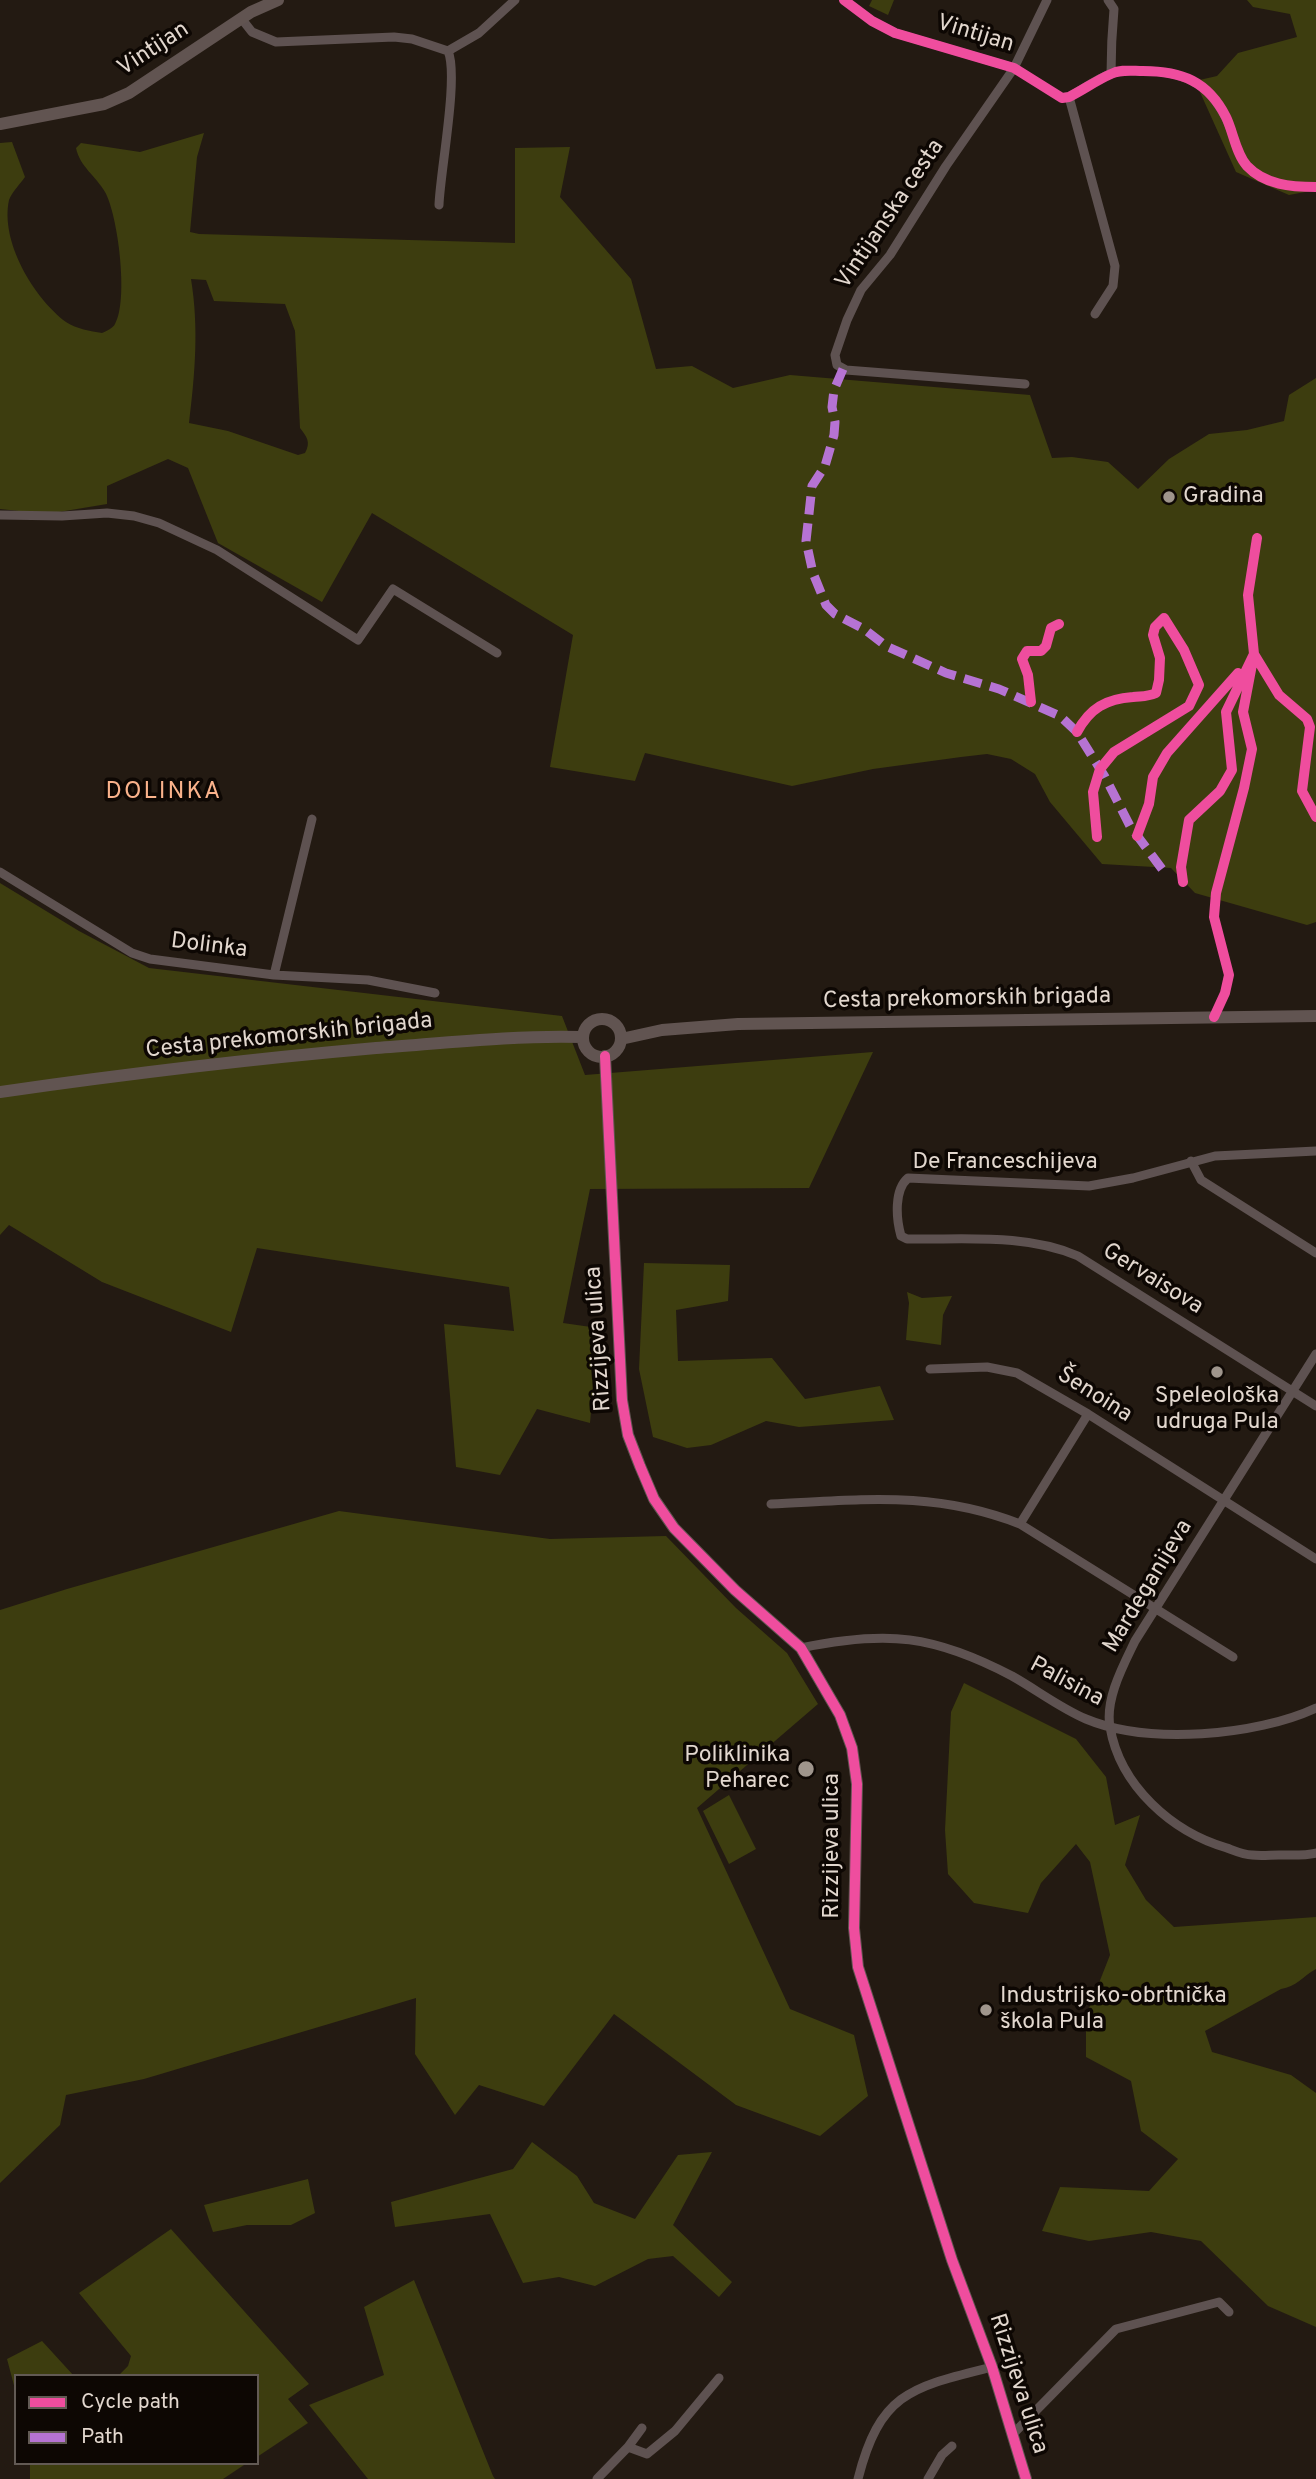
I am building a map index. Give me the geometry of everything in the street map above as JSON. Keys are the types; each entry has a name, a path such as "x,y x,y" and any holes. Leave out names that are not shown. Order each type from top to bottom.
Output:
{"main road":[{"name":"Vintijan","path":"0,124 104,104 129,93 242,18 278,0"},
{"name":"Cesta prekomorskih brigada","path":"621,1039 662,1030 738,1024 1316,1016"},
{"path":"603,1019 616,1025 621,1039 614,1052 605,1056 594,1055 588,1050 583,1037 589,1024 603,1019"},
{"name":"Cesta prekomorskih brigada","path":"0,1092 199,1066 347,1051 535,1036 583,1037"},
{"name":"Rizzijeva ulica","path":"605,1056 622,1400 628,1435 654,1499 674,1528 735,1590 801,1648 840,1715 852,1748 857,1784 855,1928 858,1967 952,2260 992,2367 1026,2479"}],"street":[{"path":"242,18 251,32 276,42 394,37 412,39 448,51 479,33 515,0"},
{"name":"Vintijan","path":"844,0 872,21 895,33 1014,68 1054,94 1062,98 1069,97"},
{"name":"Vintijanska cesta","path":"1025,384 846,370 837,365 834,358 853,306 867,281 890,255 946,166 1014,68 1047,0"},
{"path":"1108,0 1114,9 1110,36 1113,45 1111,74"},
{"path":"439,205 441,169 446,149 451,63 448,51"},
{"path":"1095,314 1113,286 1115,266 1069,97 1111,74 1122,71 1153,71 1191,78 1216,102 1231,130"},
{"path":"0,515 62,516 107,513 134,516 159,523 217,550 358,640 393,589 497,653"},
{"path":"274,975 312,819"},
{"name":"Dolinka","path":"0,872 40,898 150,959 274,975 368,980 435,993"},
{"name":"De Franceschijeva","path":"902,1183 908,1178 1089,1186 1231,1154 1316,1151"},
{"path":"1191,1161 1200,1180 1316,1253"},
{"name":"Gervaisova","path":"902,1183 898,1192 901,1236 907,1239 1027,1241 1060,1248 1078,1256 1316,1406"},
{"name":"Mardeganijeva","path":"1316,1354 1126,1659 1110,1708 1110,1727 1121,1762 1130,1779 1142,1794 1173,1822 1208,1843 1251,1856 1316,1853"},
{"name":"Šenoina","path":"930,1369 1002,1368 1017,1373 1088,1414 1316,1559"},
{"path":"1020,1524 1088,1414"},
{"path":"771,1504 935,1500 992,1513 1020,1524 1233,1657"},
{"name":"Palisina","path":"801,1648 879,1636 931,1643 970,1656 1011,1676 1085,1719 1110,1727 1151,1732 1234,1731 1287,1720 1316,1708"},
{"path":"1012,2435 1116,2329 1219,2302 1229,2312"},
{"path":"858,2479 879,2421 895,2403 930,2382 992,2367"},
{"path":"628,2447 647,2454 675,2431 719,2378"},
{"path":"597,2479 642,2428"},
{"path":"928,2479 942,2455 952,2446"}],"shaded area":[{"path":"872,0 894,0 888,15 869,6"},
{"path":"1247,0 1316,0 1316,190 1289,195 1236,172 1195,81 1217,76 1238,53 1297,37 1290,14 1253,7"},
{"path":"204,133 197,157 190,232 515,243 515,148 570,147 560,197 631,279 656,369 692,366 733,388 790,375 1030,395 1052,458 1072,457 1108,462 1138,489 1169,459 1209,434 1247,430 1284,421 1289,395 1316,378 1316,922 1307,925 1195,893 1171,868 1102,864 1050,802 1035,774 1011,759 987,754 873,769 792,786 645,753 635,781 550,767 573,635 372,513 322,602 218,543 188,468 168,459 107,486 107,504 47,514 0,509 0,143 12,142 25,177 9,200 8,216 10,233 22,268 42,299 66,322 102,333 114,325 119,313 121,278 118,238 105,192 81,161 76,148 81,143 140,152","holes":["191,279 206,280 214,301 285,304 295,331 300,428 308,443 305,453 298,455 228,431 189,423 195,351"]},
{"path":"0,883 79,931 149,968 562,1016 585,1075 873,1052 809,1188 590,1189 563,1323 598,1328 590,1423 537,1409 500,1475 456,1467 444,1324 514,1331 509,1287 257,1248 231,1332 102,1282 9,1225 0,1235"},
{"path":"644,1263 730,1265 728,1301 676,1310 678,1361 772,1358 805,1399 880,1386 894,1420 799,1427 766,1421 711,1445 687,1448 653,1437 639,1369"},
{"path":"907,1292 922,1298 952,1296 943,1315 941,1345 906,1340 909,1303"},
{"path":"339,1511 550,1539 666,1536 736,1608 787,1653 818,1704 697,1808 790,2009 854,2035 868,2096 820,2136 736,2105 614,2014 544,2106 479,2085 455,2115 415,2054 416,1998 144,2079 66,2095 60,2125 0,2183 0,1610"},
{"path":"964,1683 1076,1739 1106,1777 1115,1825 1140,1815 1125,1865 1146,1900 1174,1927 1316,1917 1316,1969 1295,1984 1205,2031 1212,2052 1291,2075 1316,2093 1316,2327 1268,2306 1201,2241 1151,2232 1089,2241 1042,2231 1060,2187 1149,2191 1178,2159 1141,2131 1131,2081 1086,2057 1086,2016 1110,1955 1090,1862 1076,1844 1041,1883 1028,1913 974,1903 948,1874 945,1830 951,1712"},
{"path":"729,1795 756,1849 729,1864 703,1811"},
{"path":"532,2142 577,2176 594,2203 635,2219 678,2155 712,2152 673,2225 732,2282 719,2297 673,2256 648,2259 595,2286 559,2277 523,2283 490,2214 395,2227 391,2202 513,2169"},
{"path":"308,2179 315,2213 291,2225 247,2225 213,2232 204,2205"},
{"path":"171,2229 309,2384 288,2399 308,2423 259,2456 259,2374 120,2374 128,2366 131,2356 79,2293"},
{"path":"414,2280 495,2479 368,2479 309,2405 384,2375 364,2307"},
{"path":"42,2341 72,2374 14,2374 14,2385 7,2359"},
{"path":"30,2465 244,2465 223,2479 30,2479"}],"marked path":[{"path":"843,369 834,390 834,435 825,466 812,486 806,541 813,573 826,605 835,614 864,629 886,646 946,673 999,689 1060,716 1077,732 1105,777 1130,826 1165,873"}],"cycle path":[{"path":"844,0 872,21 895,33 1014,68 1062,98 1069,97 1118,71 1169,73 1192,80 1219,105 1247,166 1262,177 1279,184 1316,187"},
{"path":"1183,882 1181,867 1189,820 1220,791 1232,770 1226,712 1254,654 1248,595 1257,538"},
{"path":"1077,732 1087,717 1100,706 1123,698 1156,693 1160,658 1153,635 1155,627 1164,618 1184,650 1199,685 1189,706 1114,752 1100,769 1093,792 1097,837"},
{"path":"1031,702 1028,675 1022,659 1027,651 1041,651 1046,646 1051,628 1059,624"},
{"path":"1254,654 1279,695 1307,719 1310,727 1302,791 1316,817"},
{"path":"1214,1017 1225,993 1229,975 1214,917 1216,893 1252,749 1243,712 1254,654"},
{"path":"1137,836 1149,804 1153,777 1167,753 1238,673"},
{"path":"605,1056 622,1400 628,1435 654,1499 674,1528 735,1590 801,1648 840,1715 852,1748 857,1784 854,1928 858,1967 952,2260 992,2367 1026,2479"}],"place":[{"name":"Gradina","path":"1169,497"},
{"name":"Speleološka udruga Pula","path":"1217,1372"},
{"name":"Poliklinika Peharec","path":"806,1769"},
{"name":"Industrijsko-obrtnička škola Pula","path":"986,2010"}],"district":[{"name":"DOLINKA","path":"164,793"}]}
